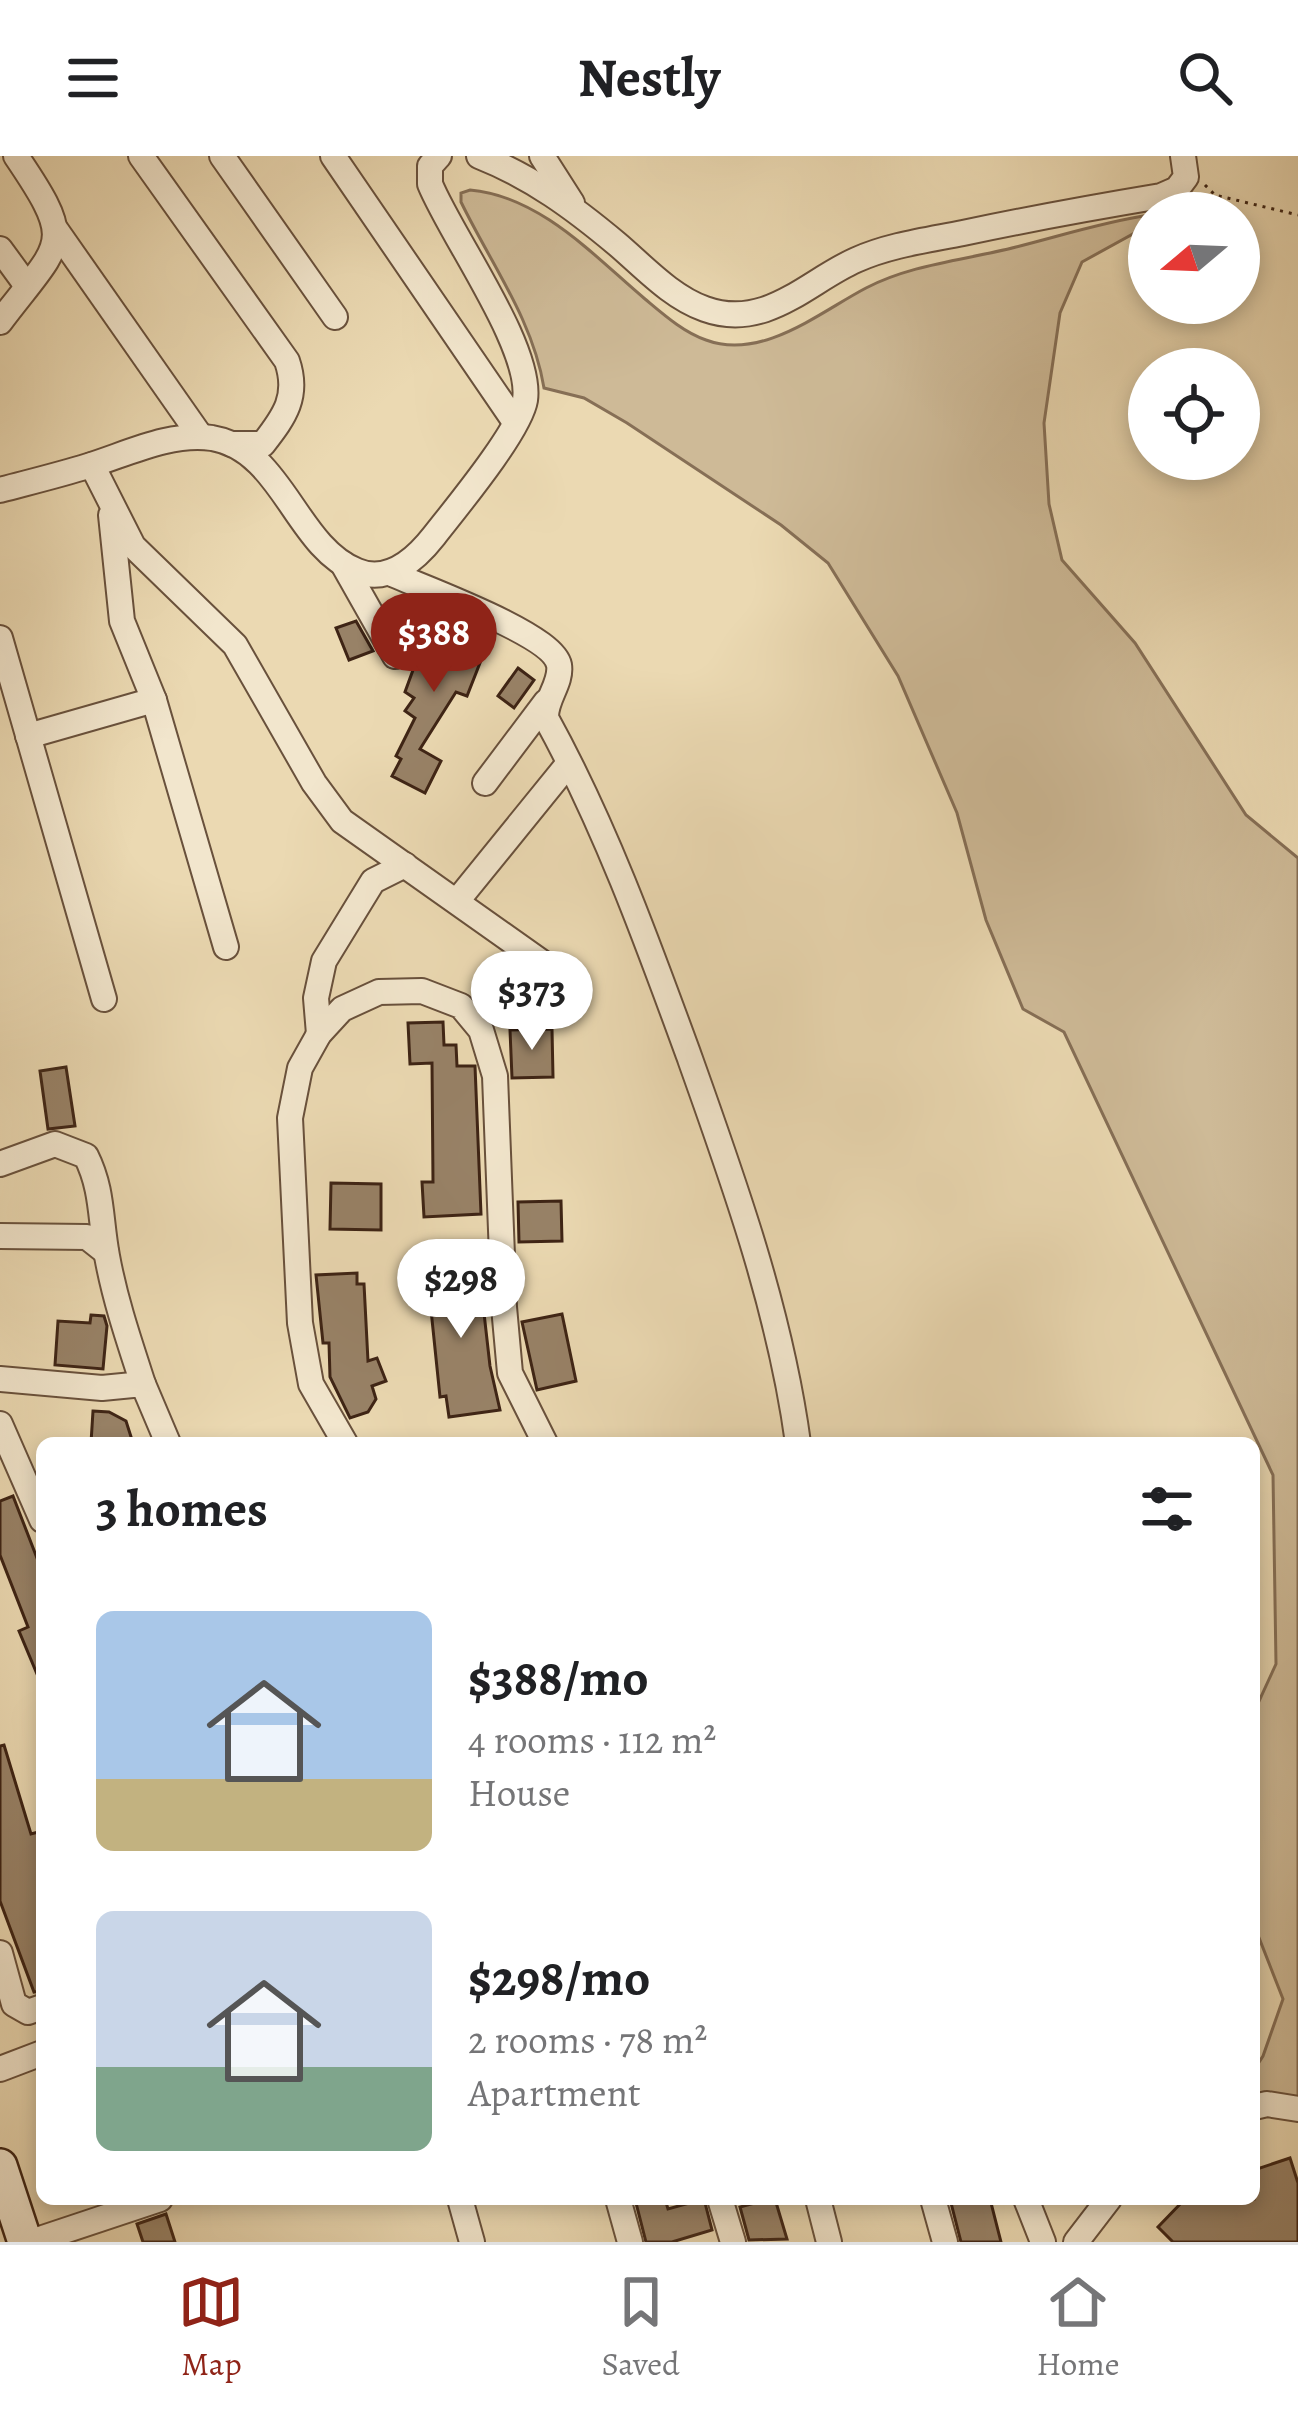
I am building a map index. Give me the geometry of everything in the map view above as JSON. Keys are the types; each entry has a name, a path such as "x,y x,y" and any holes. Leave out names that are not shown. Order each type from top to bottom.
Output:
{"main road":[{"path":"0,2166 28,2242"}],"street":[{"path":"16,156 49,206 56,230 201,437"},
{"path":"0,490 178,438 263,444 294,394 287,361 141,156"},
{"path":"222,156 335,317"},
{"path":"333,156 515,422"},
{"path":"390,573 424,548 515,422 525,400 521,367 506,328 430,184 430,166 440,156"},
{"path":"479,156 534,181 576,210 685,299 705,309 738,313 766,308 808,291 856,260 917,242 1161,196 1182,184 1184,158"},
{"path":"542,156 576,210"},
{"path":"0,322 54,250 56,230"},
{"path":"0,249 27,286"},
{"path":"232,444 263,469 343,564 365,574 390,573 505,622 553,652 558,678 485,783"},
{"path":"92,465 133,546 235,644 314,783 342,821 561,976"},
{"path":"110,506 122,621 154,700 226,947"},
{"path":"343,564 394,656"},
{"path":"0,638 104,998"},
{"path":"28,736 154,700"},
{"path":"545,702 546,718 611,854 661,979 717,1136 772,1312 797,1437"},
{"path":"457,901 569,764"},
{"path":"320,1034 316,998 324,961 373,881 405,865"},
{"path":"341,1437 310,1384 300,1324 290,1118 300,1068 320,1034 342,1010 379,992 422,991 461,1006 482,1030 495,1076 510,1373 542,1437"},
{"path":"0,1164 56,1144 86,1156 98,1181 118,1308 165,1437"},
{"path":"0,1236 87,1237 106,1252"},
{"path":"0,1378 102,1388 143,1384"},
{"path":"0,1424 36,1506"},
{"path":"0,1953 14,2004 28,2012 36,2009"},
{"path":"0,2068 36,2055"},
{"path":"1260,2106 1298,2109"},
{"path":"28,2242 142,2205"},
{"path":"462,2205 472,2242"},
{"path":"620,2205 630,2242"},
{"path":"723,2205 733,2242"},
{"path":"820,2205 829,2242"},
{"path":"935,2205 945,2242"},
{"path":"1028,2205 1043,2242"},
{"path":"1076,2242 1104,2205"}],"path":[{"path":"1184,158 1215,195 1298,214"}],"shaded area":[{"path":"470,190 496,195 543,216 674,322 698,337 727,345 790,331 902,273 1128,219 1128,237 1082,262 1060,313 1044,423 1049,504 1062,560 1135,643 1246,815 1298,858 1298,2105 1260,2097 1260,2061 1283,1999 1260,1940 1260,1699 1276,1664 1273,1475 1260,1437 1255,1437 1064,1032 1023,1009 986,920 957,813 898,676 828,563 781,525 627,423 584,398 544,388 521,316 461,202 461,193"}],"building":[{"path":"430,607 448,615 442,633 485,650 467,696 456,692 420,749 441,761 425,793 392,776 401,759 396,756 415,718 405,711 414,698 405,692 428,629 423,627"},
{"path":"356,621 373,651 349,660 336,628"},
{"path":"518,668 534,680 514,708 498,696"},
{"path":"443,1022 444,1045 456,1045 457,1066 475,1066 481,1214 424,1217 422,1182 433,1182 432,1063 410,1064 408,1023"},
{"path":"552,1029 553,1077 512,1078 510,1030"},
{"path":"66,1067 75,1126 48,1129 40,1071"},
{"path":"331,1183 381,1184 381,1230 330,1229"},
{"path":"561,1201 562,1241 519,1242 518,1202"},
{"path":"451,1261 465,1261 467,1269 479,1269 500,1410 449,1417 446,1396 440,1397 427,1271 451,1270"},
{"path":"357,1273 357,1284 364,1284 368,1361 377,1358 386,1381 372,1386 376,1399 368,1412 350,1418 330,1377 329,1343 323,1343 316,1275"},
{"path":"562,1314 576,1381 537,1390 522,1322"},
{"path":"91,1315 104,1316 107,1326 103,1369 55,1365 58,1321 90,1323"},
{"path":"93,1411 109,1412 126,1421 131,1437 91,1437"},
{"path":"13,1496 36,1555 36,1672 19,1631 28,1627 0,1555 0,1501"},
{"path":"4,1745 31,1834 36,1833 36,1992 0,1901 0,1746"},
{"path":"1290,2158 1298,2183 1298,2242 1173,2242 1158,2227 1179,2205 1260,2205 1260,2168"},
{"path":"637,2205 667,2205 668,2209 706,2205 712,2230 672,2242 646,2242"},
{"path":"777,2205 787,2239 749,2240 740,2207"},
{"path":"952,2205 992,2205 1001,2242 961,2242"},
{"path":"166,2214 175,2242 143,2242 137,2224"}]}
